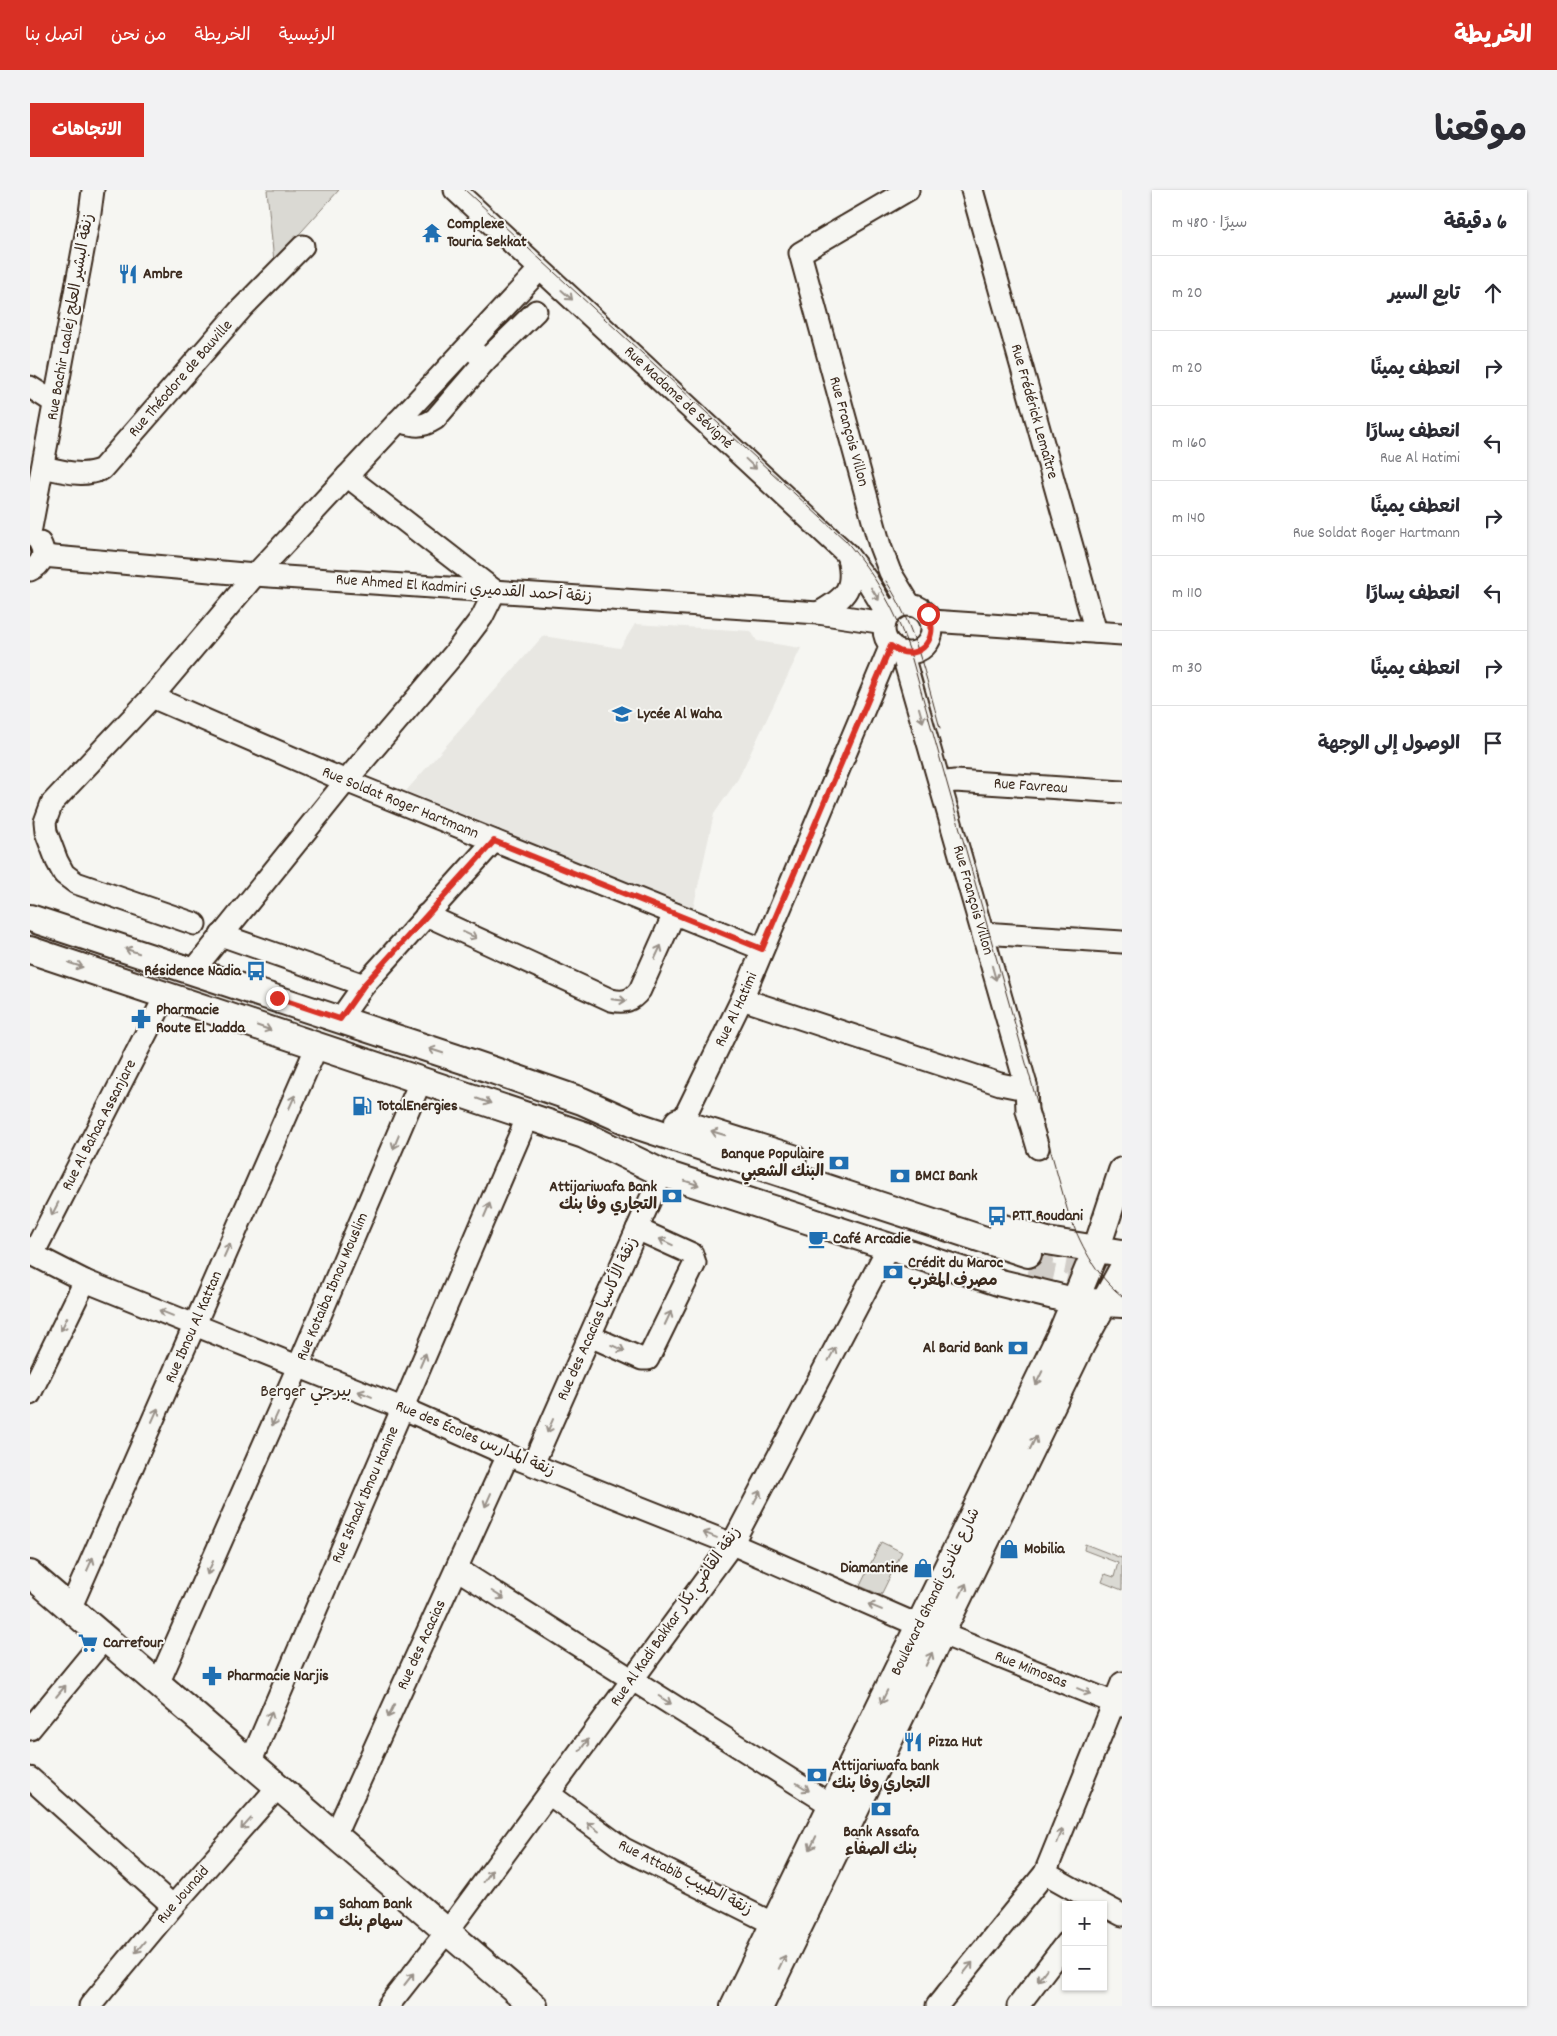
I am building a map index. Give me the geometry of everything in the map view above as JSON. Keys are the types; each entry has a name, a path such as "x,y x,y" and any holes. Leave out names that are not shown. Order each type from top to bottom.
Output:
{"main road":[{"path":"30,918 340,1019 582,1101 638,1126 1028,1263 637,1143 584,1135"},
{"path":"30,950 584,1135 662,1173 1001,1283 1112,1310"},
{"path":"582,1101 682,1122 1030,1237 1096,1250 1122,1252"},
{"name":"Boulevard Ghandi شارع غاندي","path":"760,2006 931,1630 1060,1334 1096,1250 1122,1171"},
{"name":"Boulevard Ghandi شارع غاندي","path":"734,2006 831,1805 931,1630 1081,1345 1112,1310 1122,1270"},
{"path":"30,1574 335,1835 453,1924 534,2006"}],"street":[{"name":"Rue Bachir Laalej زنقة البشير العلج","path":"30,534 90,213 92,190"},
{"name":"Rue Madame de Sévigné","path":"455,190 847,554 866,579 887,619"},
{"name":"Rue François Villon","path":"908,190 800,253 880,546 890,572 910,604"},
{"name":"Rue Frédérick Lemaître","path":"972,190 1096,632"},
{"name":"Rue Théodore de Bauville","path":"43,467 79,474 88,474 102,470 242,308 303,246"},
{"path":"195,924 76,883 64,874 46,832 45,822 52,804 152,697 255,575 539,270"},
{"path":"398,421 425,426 435,419 485,361 536,311"},
{"path":"468,346 485,361"},
{"path":"30,387 55,403"},
{"path":"30,401 55,403"},
{"path":"193,971 346,781 454,654 482,616 495,591 347,476"},
{"path":"30,534 42,545 37,563"},
{"path":"818,613 837,602 846,592 850,570 847,554"},
{"name":"Rue Ahmed El Kadmiri زنقة أحمد القدميري","path":"37,563 255,575 887,619"},
{"path":"910,604 923,610 931,621 932,632 927,644 918,651 897,649 885,635 887,619 900,606 910,604"},
{"path":"931,621 1122,634"},
{"name":"Rue François Villon","path":"897,649 914,692 983,932 1026,1085 1027,1111 1038,1148"},
{"name":"Rue Al Hatimi","path":"682,1122 742,999 873,688 897,649"},
{"path":"873,688 897,682 908,686 914,692"},
{"name":"Rue Soldat Roger Hartmann","path":"152,697 346,781 762,949"},
{"name":"Rue Favreau","path":"940,783 955,782 1122,792"},
{"path":"340,1019 364,985 494,841"},
{"path":"426,915 612,1000 622,1002 636,996 640,990 674,914"},
{"path":"983,932 1122,942"},
{"path":"221,935 364,985"},
{"name":"Rue Al Bahaa Assanjare","path":"31,1253 166,995"},
{"path":"742,999 1000,1084 1015,1088 1026,1085"},
{"name":"Rue Ibnou Al Kattan","path":"70,1609 317,1046"},
{"name":"Rue Kotaiba Ibnou Mouslim","path":"158,1684 298,1367 421,1080"},
{"name":"Rue Ishaak Ibnou Hanine","path":"250,1763 528,1116"},
{"name":"Rue des Acacias زنقة الأكاسيا","path":"533,1464 662,1173"},
{"path":"590,1336 642,1359 648,1359 694,1263 692,1254 637,1229"},
{"name":"Rue Al Kadi Bakkar زنقة القاضي بكار","path":"388,2006 453,1924 732,1544 888,1246"},
{"name":"Rue des Écoles زنقة المدارس","path":"31,1253 85,1280 402,1408 508,1455 732,1544 931,1630"},
{"path":"30,1394 85,1280"},
{"name":"Rue des Acacias","path":"335,1835 508,1455"},
{"path":"457,1569 831,1805"},
{"name":"Rue Mimosas","path":"931,1630 1118,1705"},
{"path":"30,1729 104,1639"},
{"path":"937,2006 1045,1873 1118,1705 1122,1683"},
{"path":"30,1778 173,1906"},
{"name":"Rue Jounaid","path":"97,2004 173,1906 278,1787"},
{"name":"Rue Attabib زنقة الطبيب","path":"549,1794 624,1849 774,1924"},
{"path":"1045,1873 1094,1901"},
{"path":"1107,1908 1122,1916"},
{"path":"1018,2006 1064,1946"}],"shaded area":[{"path":"267,190 339,190 274,262"},
{"name":"Lycée Al Waha","path":"635,624 751,631 757,641 801,648 738,779 714,814 693,909 406,791 543,636 620,648"},
{"path":"881,1542 902,1552 881,1595 860,1586"},
{"path":"1085,1544 1121,1558 1122,1556 1122,1590 1102,1582 1105,1574 1114,1577 1118,1563 1084,1550"}],"tunnel":[{"path":"1028,1254 1076,1263 1122,1268"},
{"path":"1028,1272 1086,1284 1122,1287"}],"tram line":[{"path":"465,190 846,541 884,594 910,652 1068,1212 1089,1258 1112,1288 1122,1296"},
{"path":"886,581 905,616 919,652 940,728"}],"place":[{"name":"Complexe Touria Sekkat","path":"432,233"},
{"name":"Ambre","path":"128,274"},
{"name":"Lycée Al Waha","path":"622,714"},
{"name":"Résidence Nadia","path":"256,971"},
{"name":"Pharmacie Route El Jadda","path":"141,1019"},
{"name":"TotalEnergies","path":"362,1106"},
{"name":"Banque Populaire البنك الشعبي","path":"839,1163"},
{"name":"BMCI Bank","path":"900,1176"},
{"name":"Attijariwafa Bank التجاري وفا بنك","path":"672,1196"},
{"name":"PTT Roudani","path":"997,1216"},
{"name":"Café Arcadie","path":"818,1239"},
{"name":"Crédit du Maroc مصرف المغرب","path":"893,1272"},
{"name":"Al Barid Bank","path":"1018,1348"},
{"name":"Mobilia","path":"1009,1549"},
{"name":"Diamantine","path":"923,1568"},
{"name":"Carrefour","path":"88,1643"},
{"name":"Pharmacie Narjis","path":"212,1676"},
{"name":"Pizza Hut","path":"913,1742"},
{"name":"Attijariwafa bank التجاري وفا بنك","path":"817,1775"},
{"name":"Bank Assafa بنك الصفاء","path":"881,1809"},
{"name":"Saham Bank سهام بنك","path":"324,1913"}],"district":[{"name":"Berger بيرجي","path":"306,1392"}],"route":[{"path":"277,998 340,1019 364,985 494,841 762,949 891,646 905,652 914,652 923,648 927,644 932,632 928,614"}]}
